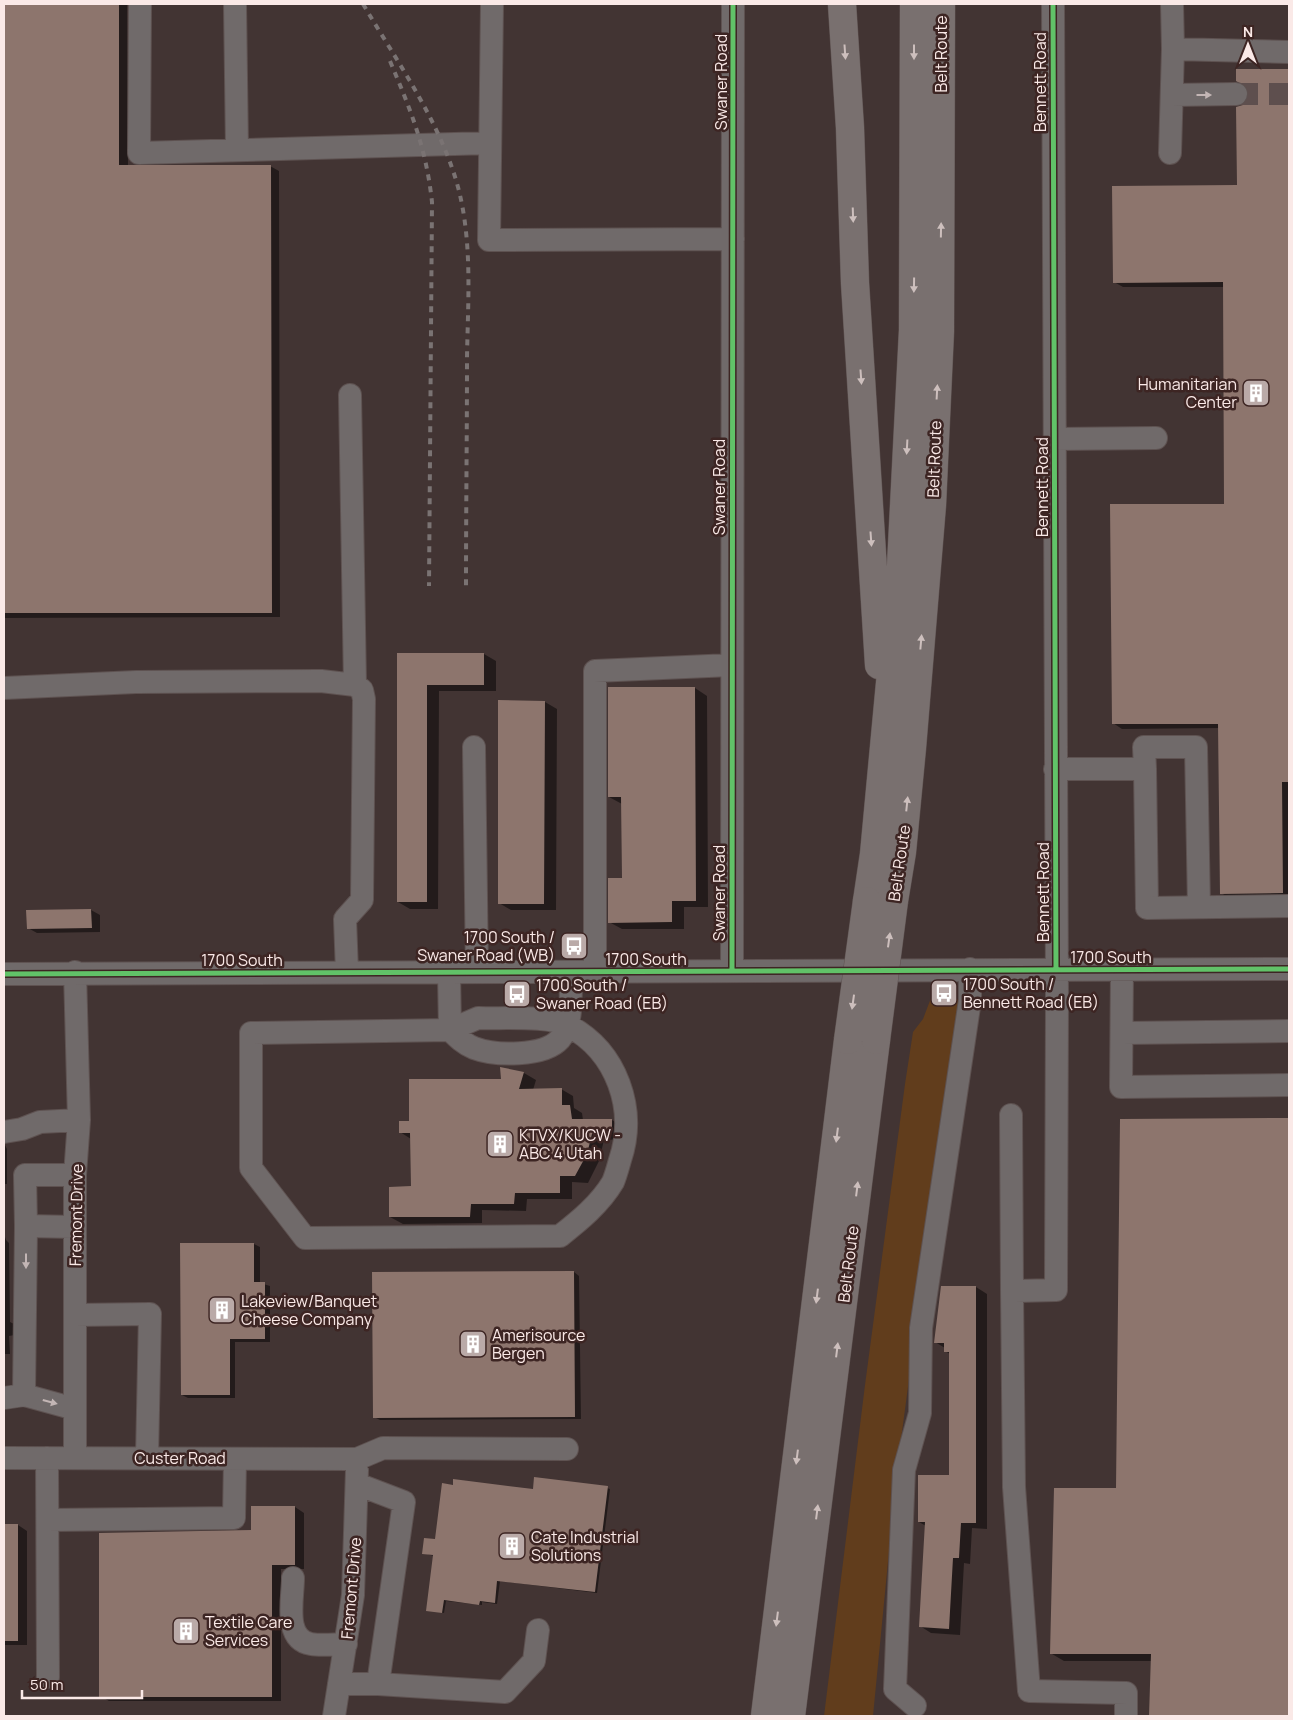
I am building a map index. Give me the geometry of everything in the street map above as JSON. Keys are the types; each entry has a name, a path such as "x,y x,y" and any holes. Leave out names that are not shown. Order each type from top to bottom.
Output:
{"highway":[{"path":"842,4 850,128 856,293 884,754"},
{"name":"Belt Route","path":"765,1716 848,1040 867,901 884,754 901,565 913,330 914,4"},
{"name":"Belt Route","path":"791,1716 876,1040 902,852 912,748 932,505 940,331 941,4"},
{"path":"942,63 947,4"},
{"path":"808,1716 818,1616 814,1539"},
{"path":"747,1716 772,1666"}],"street":[{"path":"140,4 139,152 489,144"},
{"path":"235,4 237,150"},
{"path":"492,4 489,240 732,239"},
{"name":"Swaner Road","path":"732,971 733,4"},
{"name":"Bennett Road","path":"1012,1291 1056,1290 1053,4"},
{"path":"1170,153 1173,49 1172,4"},
{"path":"1173,49 1289,52"},
{"path":"1172,95 1236,94"},
{"path":"350,395 355,685"},
{"path":"1054,439 1156,438"},
{"path":"595,972 594,672 731,665"},
{"path":"4,688 146,682 320,681 355,685 362,690 364,699 362,900 345,919 347,972"},
{"path":"474,747 477,972"},
{"path":"1199,908 1196,747 1144,747 1147,908 1199,908 1289,906"},
{"path":"1054,769 1145,769"},
{"path":"914,1706 895,1689 904,1470 920,1413 921,1328 970,1000 970,969"},
{"path":"1122,969 1121,1086 1289,1085"},
{"name":"1700 South","path":"4,974 75,972 1289,969"},
{"name":"Fremont Drive","path":"75,972 79,1120 75,1175 75,1458"},
{"path":"449,972 450,1030 462,1042 475,1048 500,1053 526,1053 559,1040 568,1025 571,972"},
{"path":"478,1018 536,1019 568,1025 604,1053 617,1075 627,1110 625,1146 613,1181 586,1215 560,1236 305,1238 251,1168 251,1033 450,1030 478,1018"},
{"path":"1122,1033 1289,1031"},
{"path":"1011,1115 1014,1487 1029,1691 1126,1693 1126,1716"},
{"path":"4,1132 22,1129 40,1122 79,1120"},
{"path":"75,1175 26,1175 26,1226 18,1389 75,1409"},
{"path":"26,1226 75,1228"},
{"path":"75,1314 150,1314 147,1458"},
{"path":"357,1459 383,1448 567,1449"},
{"name":"Custer Road","path":"4,1458 357,1459"},
{"path":"47,1458 48,1677"},
{"path":"48,1520 234,1518 235,1459"},
{"name":"Fremont Drive","path":"334,1716 353,1595 357,1459"},
{"path":"357,1484 404,1502 378,1684"},
{"path":"293,1578 292,1628 297,1638 310,1644 346,1644"},
{"path":"339,1684 378,1684 504,1692 534,1661 538,1630"}],"shaded area":[{"path":"931,998 960,999 897,1469 873,1716 824,1716 905,1084 913,1032 923,1019"}],"building":[{"path":"4,4 119,4 119,165 271,165 272,613 4,613"},
{"name":"Humanitarian Center","path":"1236,69 1289,69 1289,782 1282,782 1283,893 1220,894 1218,724 1112,724 1110,504 1224,504 1223,282 1113,283 1112,186 1237,185 1236,107 1243,105 1249,94 1247,87 1236,81"},
{"path":"397,653 484,653 484,685 427,685 427,902 397,902"},
{"path":"608,687 695,687 696,901 672,901 672,922 608,923 608,878 622,878 621,797 608,797"},
{"path":"498,700 545,701 544,904 498,904"},
{"path":"91,909 92,928 27,929 26,910"},
{"name":"KTVX/KUCW - ABC 4 Utah","path":"500,1067 524,1072 519,1089 562,1088 562,1105 570,1105 572,1119 612,1119 612,1133 592,1134 587,1154 575,1176 560,1176 560,1193 515,1193 514,1204 471,1204 470,1217 389,1217 389,1187 411,1186 410,1133 399,1133 399,1121 409,1121 409,1079 501,1079"},
{"path":"1289,1118 1289,1716 1149,1716 1151,1654 1050,1654 1054,1488 1116,1488 1120,1119"},
{"name":"Lakeview/Banquet Cheese Company","path":"180,1243 254,1243 254,1282 265,1282 265,1339 230,1339 230,1395 181,1395"},
{"name":"Amerisource Bergen","path":"574,1271 575,1417 373,1418 372,1272"},
{"path":"941,1286 976,1286 976,1523 961,1523 959,1558 953,1558 949,1629 919,1627 925,1522 918,1522 918,1475 949,1475 949,1352 944,1352 944,1343 934,1343"},
{"name":"Cate Industrial Solutions","path":"534,1477 608,1486 595,1592 497,1581 495,1603 480,1601 479,1605 444,1600 442,1613 426,1611 433,1555 422,1554 424,1538 435,1539 442,1483 453,1485 453,1479 533,1489"},
{"name":"Textile Care Services","path":"251,1506 295,1506 295,1565 272,1565 272,1697 99,1697 99,1533 251,1530"},
{"path":"4,1524 18,1524 18,1641 4,1641"}],"tunnel":[{"path":"1236,94 1289,94"}],"railway":[{"path":"363,4 415,89 438,134 456,180 465,223 468,268 466,587"},
{"path":"390,61 405,96 422,146 432,202 429,586"}],"cycle path":[{"path":"732,971 733,4"},
{"path":"1053,4 1056,969"},
{"path":"4,974 1289,969"}],"place":[{"name":"Humanitarian Center","path":"1256,393"},
{"name":"1700 South / Swaner Road (WB)","path":"574,946"},
{"name":"1700 South / Bennett Road (EB)","path":"944,993"},
{"name":"1700 South / Swaner Road (EB)","path":"517,994"},
{"name":"KTVX/KUCW - ABC 4 Utah","path":"500,1144"},
{"name":"Lakeview/Banquet Cheese Company","path":"222,1310"},
{"name":"Amerisource Bergen","path":"473,1344"},
{"name":"Cate Industrial Solutions","path":"512,1546"},
{"name":"Textile Care Services","path":"186,1631"}]}
